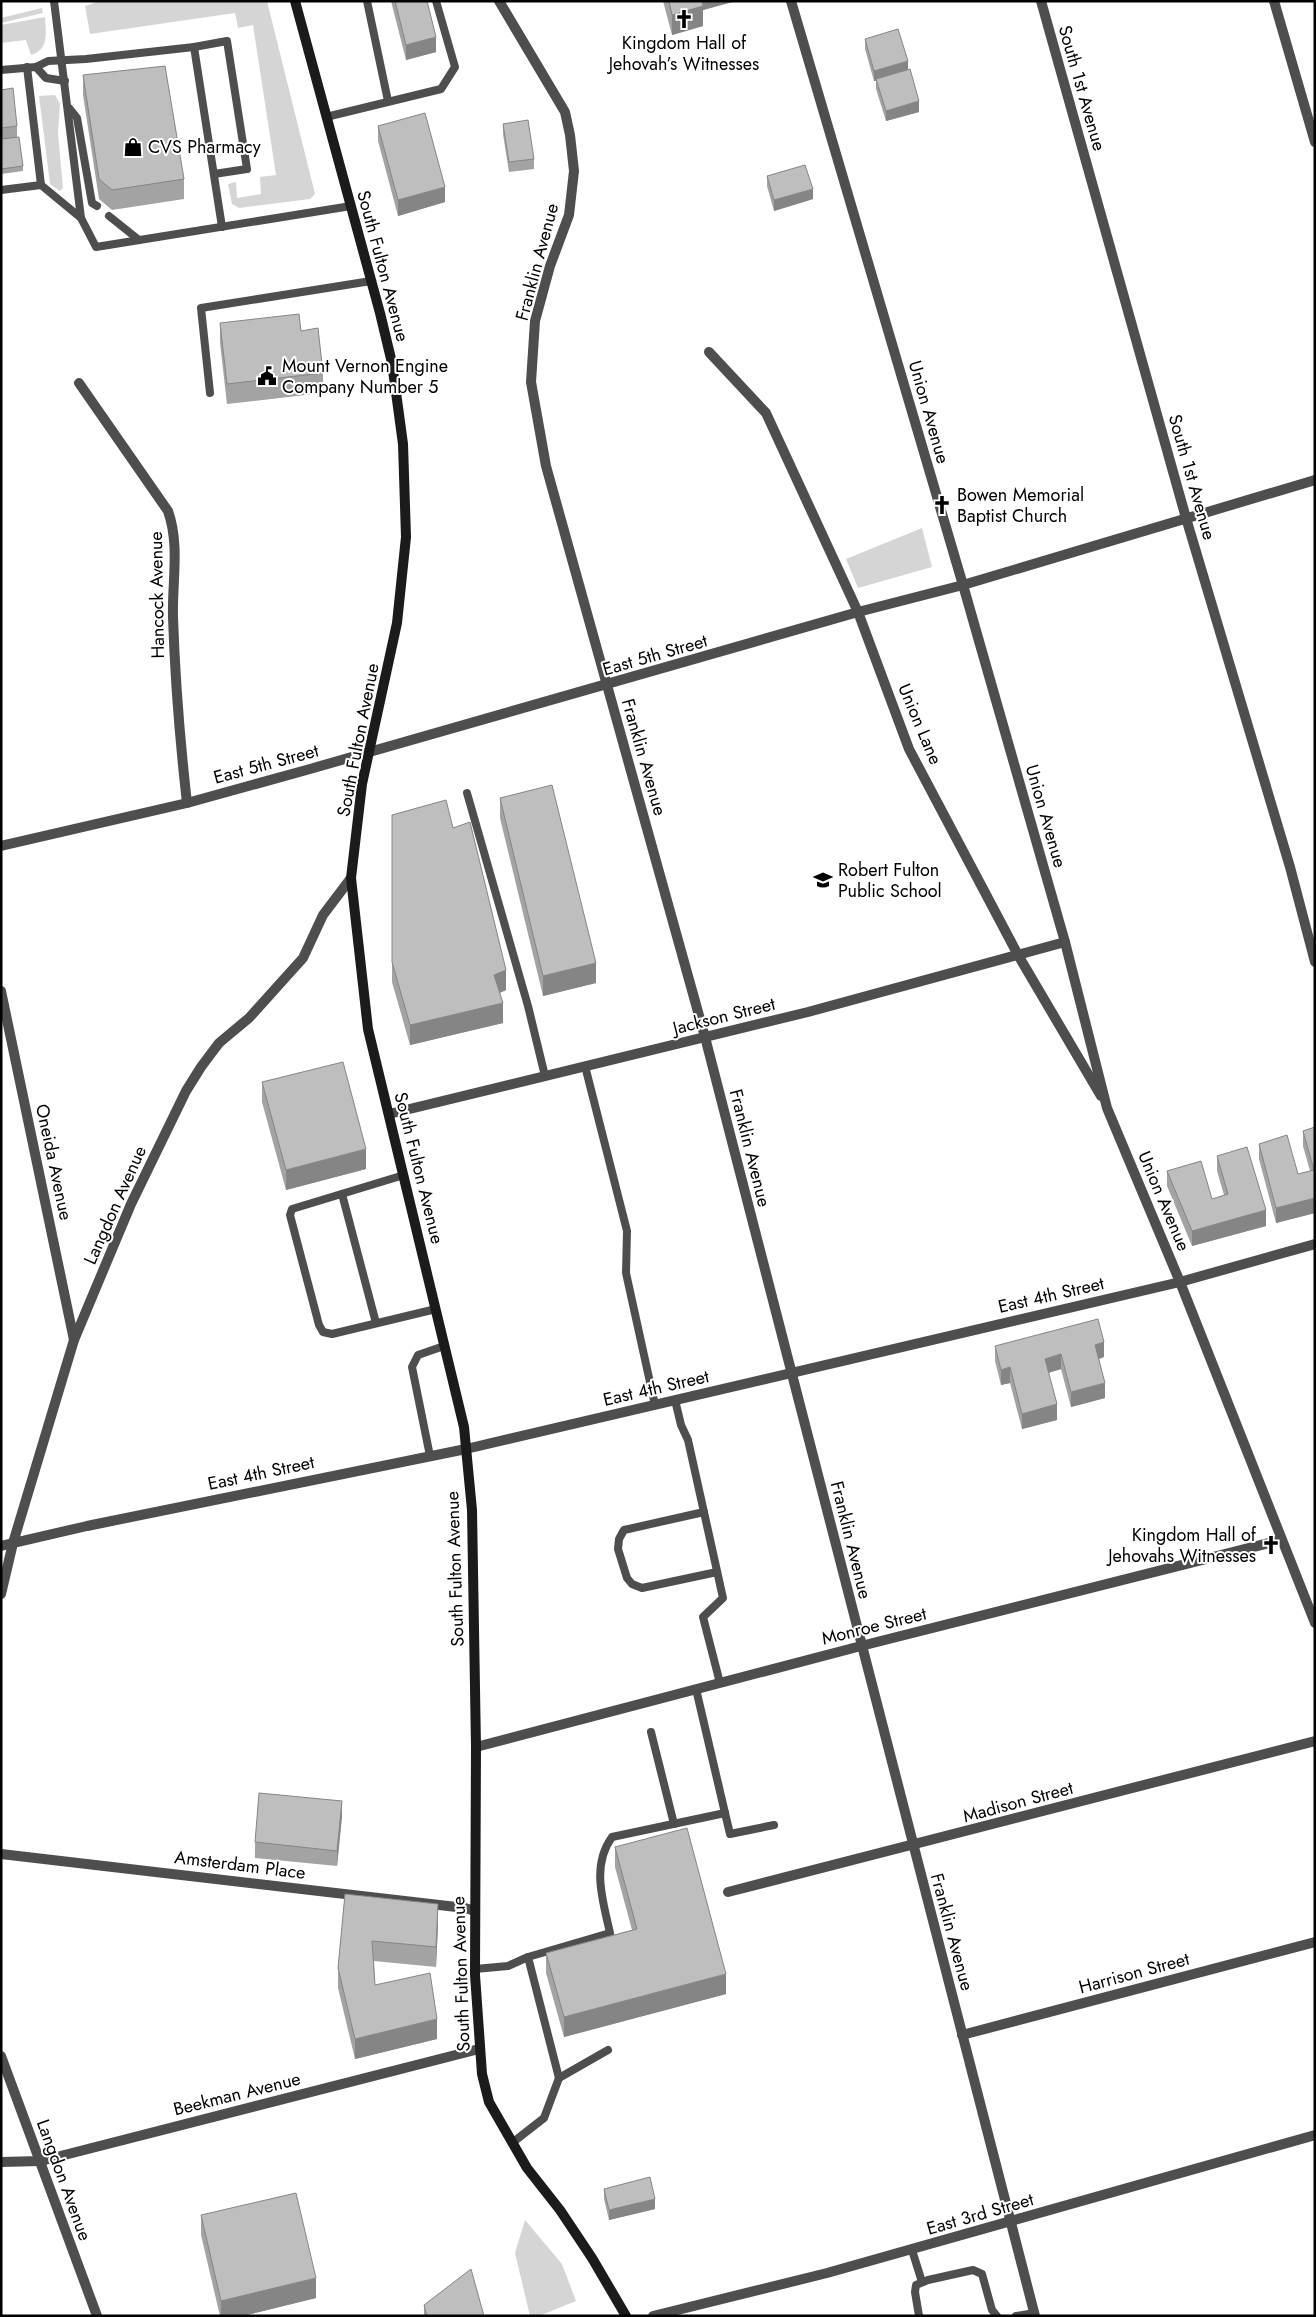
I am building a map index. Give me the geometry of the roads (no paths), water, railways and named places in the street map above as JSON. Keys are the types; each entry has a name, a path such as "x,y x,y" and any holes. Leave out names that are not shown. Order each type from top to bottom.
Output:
{"main road":[{"name":"South Fulton Avenue","path":"294,1 326,117 337,148 390,355 403,444 406,537 398,623 362,784 351,878 368,1029 464,1427 472,1510 476,1747 475,1969 482,2074 489,2102 512,2143 527,2168 560,2210 592,2258 626,2316"}],"street":[{"name":"Franklin Avenue","path":"499,1 564,112 570,135 574,171 569,215 550,266 535,321 531,382 546,466 705,1037 1035,2314"},
{"name":"Union Avenue","path":"791,1 963,585 1065,942 1108,1108 1180,1282 1315,1623"},
{"name":"South 1st Avenue","path":"1041,1 1186,518 1290,867 1315,962"},
{"path":"1274,1 1315,142"},
{"name":"Union Lane","path":"709,352 766,413 858,612 909,749 1018,955 1108,1108"},
{"name":"Hancock Avenue","path":"79,383 168,511 173,526 173,614 177,716 187,803"},
{"name":"East 5th Street","path":"1,846 187,803 607,686 858,612 963,585 1315,480"},
{"name":"Langdon Avenue","path":"1,1594 13,1543 74,1340 131,1204 186,1092 201,1067 219,1043 249,1018 303,958 323,915 351,878"},
{"name":"Jackson Street","path":"389,1114 808,1012 1065,942"},
{"name":"Oneida Avenue","path":"1,991 74,1340"},
{"name":"East 4th Street","path":"1,1546 466,1449 1180,1282 1315,1244"},
{"name":"Monroe Street","path":"476,1747 696,1688 1281,1540"},
{"name":"Madison Street","path":"728,1892 913,1846 1315,1741"},
{"name":"Amsterdam Place","path":"1,1854 465,1908 475,1911"},
{"name":"Harrison Street","path":"962,2035 1315,1942"},
{"name":"Beekman Avenue","path":"1,2162 40,2161 479,2049"},
{"name":"Langdon Avenue","path":"1,2056 97,2316"},
{"name":"East 3rd Street","path":"653,2316 912,2250 1315,2135"}],"lane":[{"path":"54,1 63,62 80,218"},
{"path":"366,1 388,101"},
{"path":"326,117 440,89 456,67 436,1"},
{"path":"1,70 36,67 48,61 63,62 194,47 227,40 247,169 214,174"},
{"path":"194,47 222,227"},
{"path":"27,67 41,185 80,218 96,247 351,206"},
{"path":"36,67 46,78 65,81"},
{"path":"68,106 77,118 92,203 97,206"},
{"path":"1,190 41,185"},
{"path":"109,216 138,240"},
{"path":"210,393 202,308 371,281"},
{"path":"467,793 528,1006 545,1076"},
{"path":"585,1066 627,1231 626,1273 655,1405"},
{"path":"404,1175 292,1209 290,1215 319,1325 323,1332 332,1334 436,1309"},
{"path":"342,1194 376,1323"},
{"path":"430,1456 412,1367 418,1355 444,1346"},
{"path":"675,1400 681,1425 688,1440 723,1598 703,1617 720,1683"},
{"path":"704,1512 624,1530 619,1539 618,1549 626,1578 632,1584 642,1588 717,1572"},
{"path":"696,1688 730,1834 774,1824"},
{"path":"651,1732 674,1824"},
{"path":"475,1969 508,1966 528,1957 610,1933 599,1883 607,1844 612,1837 726,1813"},
{"path":"512,2143 544,2118 559,2078 528,1957"},
{"path":"559,2078 608,2050"},
{"path":"912,2250 922,2282"},
{"path":"920,2316 915,2292 916,2285 973,2270 982,2274 992,2310 996,2316"},
{"path":"1016,2316 1035,2314"}],"place":[{"name":"Kingdom Hall of Jehovah’s Witnesses","path":"684,19"},
{"name":"CVS Pharmacy","path":"133,147"},
{"name":"Mount Vernon Engine Company Number 5","path":"267,376"},
{"name":"Bowen Memorial Baptist Church","path":"942,505"},
{"name":"Robert Fulton Public School","path":"823,880"},
{"name":"Kingdom Hall of Jehovahs Witnesses","path":"1271,1545"}]}
